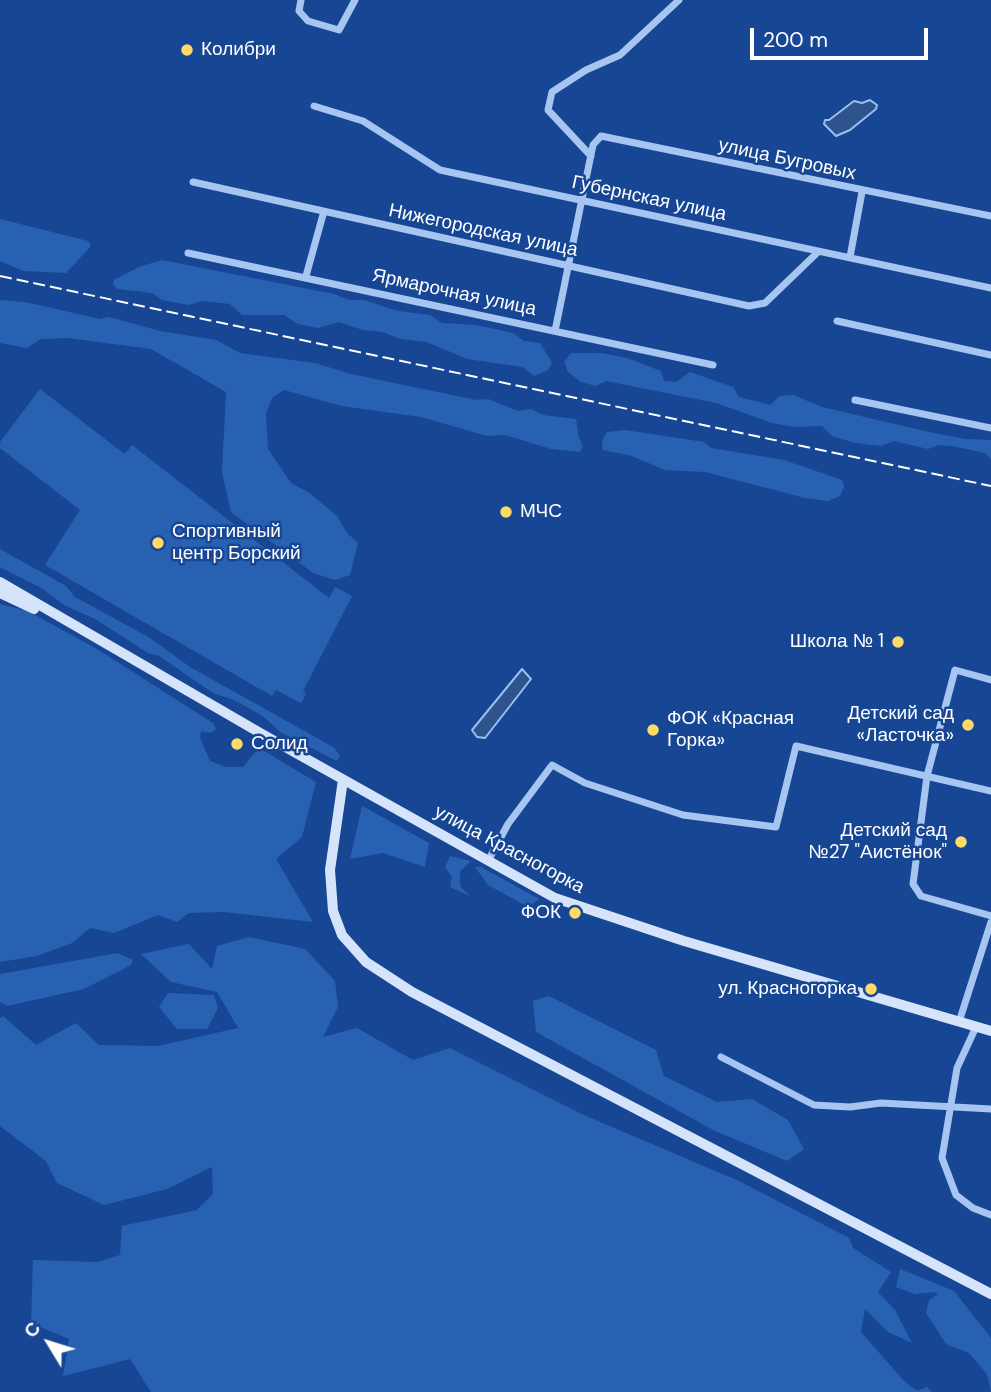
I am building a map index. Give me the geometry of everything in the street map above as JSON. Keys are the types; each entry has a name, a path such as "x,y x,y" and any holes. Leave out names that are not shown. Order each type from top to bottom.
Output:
{"main road":[{"path":"0,582 85,633"},
{"path":"0,593 85,633"},
{"name":"улица Красногорка","path":"85,633 555,898 991,1031"},
{"path":"343,779 330,870 333,911 342,935 366,961 412,992 991,1294"}],"street":[{"path":"301,0 299,11 308,22 339,30 355,0"},
{"path":"555,331 591,156 548,110 552,92 581,73 620,55 679,0"},
{"name":"Губернская улица","path":"314,106 363,121 440,170 991,288"},
{"name":"улица Бугровых","path":"591,156 593,145 601,135 862,192 991,216"},
{"name":"Нижегородская улица","path":"193,182 749,306 765,303 818,251"},
{"path":"850,257 862,192"},
{"path":"306,276 324,211"},
{"name":"Ярмарочная улица","path":"188,253 306,276 713,365"},
{"path":"837,321 991,355"},
{"path":"855,400 991,428"},
{"path":"991,680 955,670 927,776 913,888 920,896 991,916"},
{"path":"488,861 508,824 552,765 584,783 683,815 776,827 796,746 991,791"},
{"path":"959,1021 991,922"},
{"path":"976,1027 957,1068 942,1158 950,1184 964,1203 991,1215"},
{"path":"721,1057 814,1105 991,1109"}],"shaded area":[{"path":"870,100 877,105 876,109 850,130 836,136 824,124 825,120 829,120 854,101 862,103"},
{"path":"0,219 88,241 91,246 66,273 23,271 0,261"},
{"path":"162,260 334,294 349,300 364,300 398,311 430,315 442,323 476,325 513,333 524,341 540,343 552,363 548,370 534,376 523,367 467,359 427,342 400,339 383,332 363,330 339,322 318,328 298,324 284,315 242,315 230,304 202,301 189,305 162,300 152,293 118,289 113,285 114,280 139,267"},
{"path":"0,300 25,302 100,319 109,317 160,331 216,340 240,353 315,363 351,374 476,400 488,399 518,411 531,409 543,415 576,419 583,446 580,452 551,449 505,435 487,436 421,417 342,406 284,390 272,398 266,414 268,449 291,483 311,494 337,516 347,533 358,543 350,575 335,580 313,573 231,512 222,473 226,392 151,349 68,338 41,339 27,348 0,343"},
{"path":"571,353 601,353 627,358 661,371 664,381 676,382 690,372 733,387 739,397 770,405 780,396 793,395 822,407 933,433 991,440 991,459 985,453 952,446 939,445 928,449 894,441 881,446 855,443 832,436 822,426 794,427 772,423 716,403 606,381 596,386 581,382 568,372 564,362"},
{"name":"Спортивный центр Борский","path":"40,389 125,454 132,445 329,598 335,587 352,596 303,691 306,694 301,703 276,690 272,696 45,565 80,510 0,448 0,442"},
{"path":"625,430 704,442 711,448 784,460 842,480 844,487 840,496 828,501 805,498 705,472 665,470 632,456 603,450 602,441 607,432"},
{"path":"0,549 66,586 75,597 150,638 190,667 333,747 340,755 337,761 280,732 263,716 234,700 213,693 159,656 148,653 95,619 64,605 43,589 0,567"},
{"path":"0,604 28,611 97,649 213,723 216,729 211,733 201,731 200,738 210,761 226,767 243,767 259,748 316,782 302,837 276,859 313,922 223,912 189,913 177,922 158,915 114,933 90,928 72,943 37,956 0,962"},
{"path":"522,669 531,679 485,738 477,737 472,730"},
{"path":"362,806 429,843 425,867 383,853 350,859"},
{"path":"450,856 471,861 460,871 460,886 470,896 450,887 452,877 445,867"},
{"path":"475,867 481,867 539,899 528,907 488,885"},
{"path":"249,937 305,949 335,981 338,1007 323,1037 357,1028 413,1060 450,1048 586,1116 739,1181 849,1238 853,1248 891,1272 878,1292 895,1310 912,1343 888,1332 865,1309 861,1332 904,1381 917,1391 927,1387 932,1392 151,1392 130,1359 63,1376 69,1339 31,1323 33,1260 97,1262 120,1255 122,1226 197,1210 213,1194 212,1167 167,1189 104,1205 57,1183 46,1161 0,1126 0,1018 3,1016 36,1045 76,1023 99,1045 158,1046 238,1028 217,992 171,982 141,954 189,944 212,969 217,946"},
{"path":"118,953 133,960 131,965 84,989 7,1006 0,1002 0,974"},
{"path":"168,993 214,995 218,1008 207,1029 177,1029 159,1007"},
{"path":"549,996 656,1050 664,1076 717,1102 752,1099 788,1120 804,1149 787,1161 713,1130 536,1032 533,1001"},
{"path":"900,1269 954,1291 991,1338 991,1392 987,1374 969,1353 946,1344 926,1313 929,1300 938,1294 915,1294 896,1287"}],"railway":[{"path":"0,276 991,486"}],"place":[{"name":"Колибри","path":"187,50"},
{"name":"МЧС","path":"506,512"},
{"name":"Спортивный центр Борский","path":"158,543"},
{"name":"Школа № 1","path":"898,642"},
{"name":"Детский сад «Ласточка»","path":"968,725"},
{"name":"ФОК «Красная Горка»","path":"653,730"},
{"name":"Солид","path":"237,744"},
{"name":"Детский сад №27 \"Аистёнок\"","path":"961,842"},
{"name":"ФОК","path":"575,913"},
{"name":"ул. Красногорка","path":"871,989"}]}
